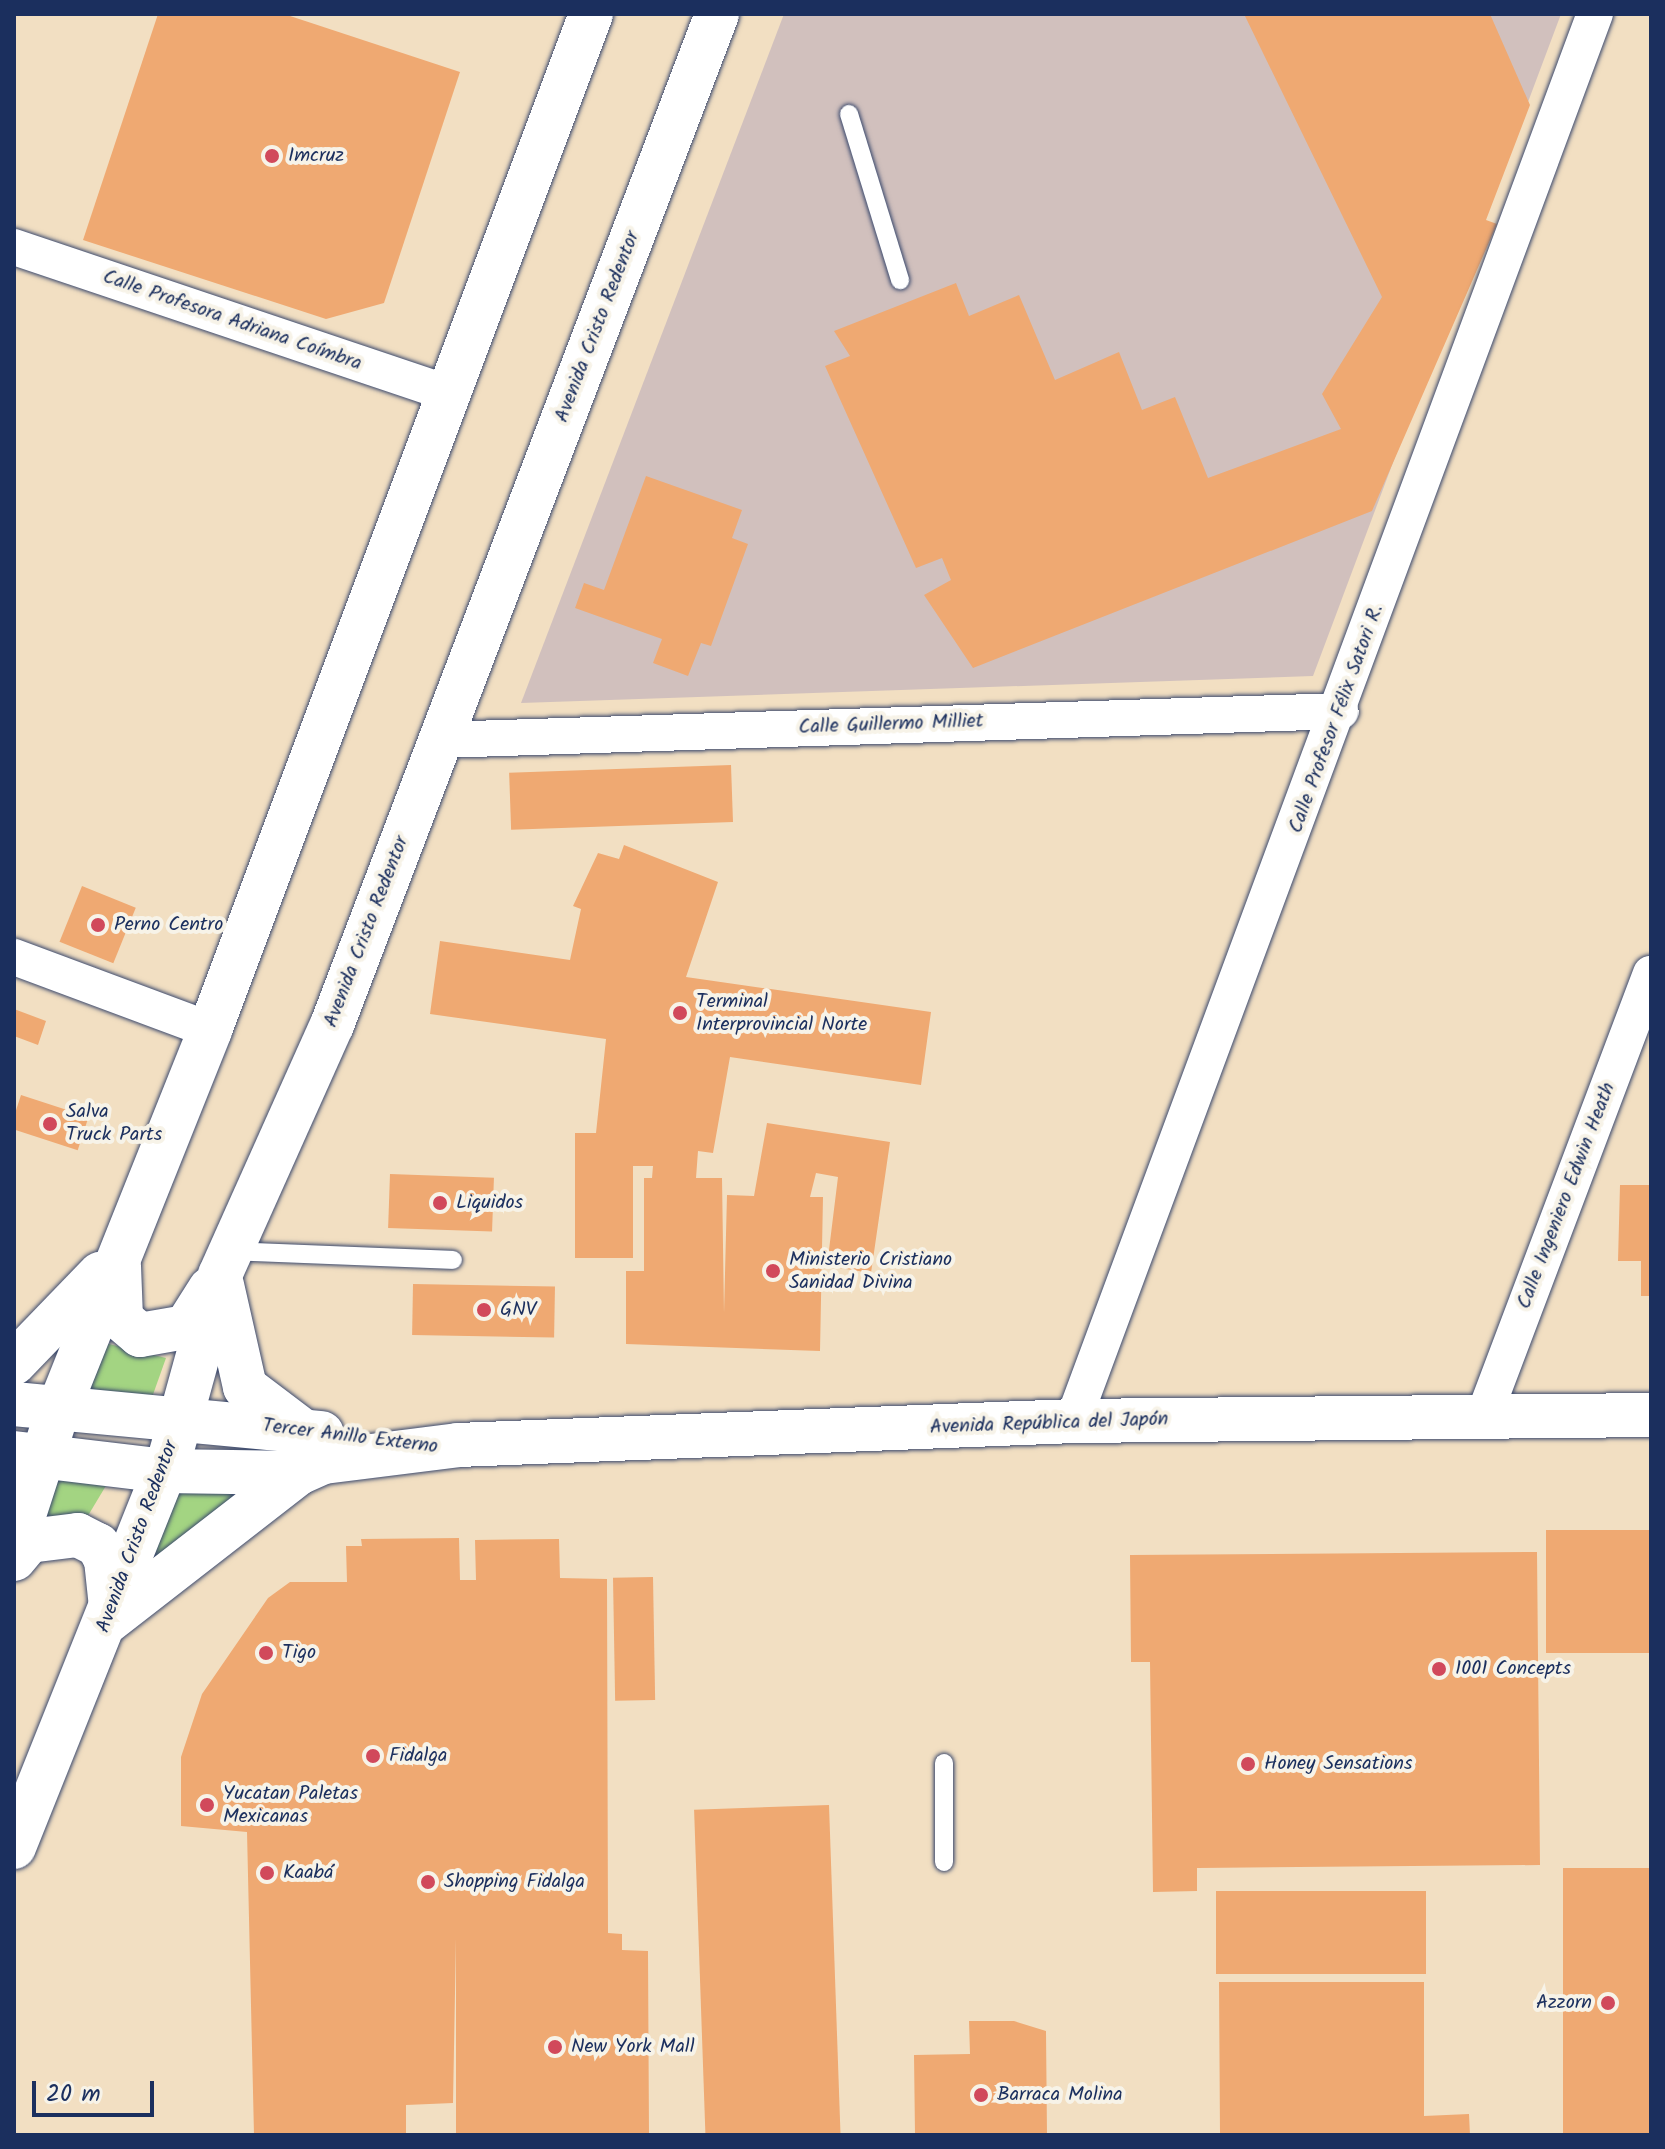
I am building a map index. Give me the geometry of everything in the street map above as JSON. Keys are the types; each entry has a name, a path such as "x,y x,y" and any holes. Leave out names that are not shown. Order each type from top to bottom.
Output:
{"main road":[{"path":"14,1546 28,1455 59,1408 210,1030 591,14"},
{"name":"Avenida Cristo Redentor","path":"14,1847 50,1746 109,1614 164,1471 226,1263 332,1025 717,14"},
{"path":"120,1251 121,1319 140,1335 186,1327 226,1263"},
{"path":"14,1363 120,1251"},
{"path":"109,1614 301,1452 245,1387 226,1263"},
{"name":"Tercer Anillo Externo","path":"14,1404 180,1419 301,1452 324,1462 448,1448"},
{"name":"Avenida República del Japón","path":"448,1448 1073,1421 1651,1415"},
{"name":"Tercer Anillo Externo","path":"28,1455 164,1471 301,1452"},
{"path":"14,1559 29,1541 78,1535 106,1560 109,1614"}],"street":[{"name":"Calle Profesor Félix Satori R.","path":"1073,1421 1341,711 1595,14"},
{"name":"Calle Profesora Adriana Coímbra","path":"14,247 450,394"},
{"name":"Calle Guillermo Milliet","path":"440,740 1341,711"},
{"path":"14,957 210,1030"},
{"name":"Calle Ingeniero Edwin Heath","path":"1483,1418 1651,974"}],"lane":[{"path":"849,114 900,280"},
{"path":"226,1263 453,1260"},
{"path":"944,1763 944,1862"}],"shaded area":[{"path":"784,14 1561,14 1313,676 521,703"}],"green space":[{"path":"105,1343 166,1358 150,1403 88,1395"},
{"path":"54,1474 107,1484 80,1529 34,1511"},
{"path":"174,1482 255,1491 127,1584"}],"building":[{"name":"Imcruz","path":"158,14 284,14 460,72 384,303 326,319 83,240"},
{"path":"1244,14 1490,14 1530,105 1486,220 1497,224 1372,511 973,668 924,595 951,580 942,558 916,568 825,366 850,356 834,331 956,283 969,316 1019,295 1055,380 1119,352 1142,410 1175,397 1208,478 1341,429 1322,394 1382,297"},
{"path":"646,476 742,510 732,538 748,544 711,646 701,643 688,676 653,663 662,639 575,608 584,583 604,590"},
{"path":"731,765 733,822 511,830 509,773"},
{"path":"624,845 718,882 686,977 931,1012 921,1085 730,1057 713,1153 698,1151 696,1178 722,1178 724,1313 727,1195 754,1196 767,1123 890,1142 871,1273 827,1266 838,1177 816,1173 810,1197 823,1197 820,1351 626,1344 626,1271 644,1271 644,1178 652,1178 653,1166 633,1166 633,1258 575,1258 575,1133 596,1133 606,1039 430,1014 440,941 570,960 581,909 573,906 598,853 619,859"},
{"name":"Perno Centro","path":"82,886 136,908 113,963 60,942"},
{"path":"14,1009 46,1021 38,1045 14,1036"},
{"name":"Salva Truck Parts","path":"21,1095 89,1117 78,1150 14,1130 14,1117"},
{"name":"Liquidos","path":"390,1174 494,1178 492,1232 388,1228"},
{"path":"1620,1185 1651,1185 1651,1296 1641,1296 1641,1261 1618,1261"},
{"name":"GNV","path":"413,1284 555,1286 554,1337 412,1335"},
{"path":"1546,1530 1651,1530 1651,1653 1546,1653"},
{"name":"Shopping Fidalga","path":"459,1538 460,1580 476,1580 475,1540 559,1539 560,1578 607,1579 608,1933 622,1934 622,1950 648,1951 649,2135 456,2135 456,1938 453,2103 406,2105 406,2135 254,2135 247,1832 181,1826 181,1757 202,1694 268,1598 290,1582 347,1582 346,1546 362,1546 361,1539"},
{"path":"1537,1552 1540,1865 1197,1868 1197,1891 1153,1892 1150,1662 1131,1662 1130,1555"},
{"path":"653,1577 655,1700 615,1701 613,1578"},
{"path":"829,1805 841,2135 705,2135 694,1810"},
{"name":"Azzorn","path":"1563,1868 1651,1868 1651,2135 1563,2135"},
{"path":"1216,1891 1426,1891 1426,1974 1216,1974"},
{"path":"1219,1982 1424,1982 1424,2116 1469,2114 1470,2135 1220,2135"},
{"name":"Barraca Molina","path":"969,2021 1014,2021 1046,2031 1047,2135 915,2135 914,2055 970,2054"}],"place":[{"name":"Imcruz","path":"272,156"},
{"name":"Perno Centro","path":"98,925"},
{"name":"Terminal Interprovincial Norte","path":"680,1013"},
{"name":"Salva Truck Parts","path":"50,1124"},
{"name":"Liquidos","path":"440,1203"},
{"name":"Ministerio Cristiano Sanidad Divina","path":"773,1271"},
{"name":"GNV","path":"484,1310"},
{"name":"Tigo","path":"266,1653"},
{"name":"1001 Concepts","path":"1439,1669"},
{"name":"Fidalga","path":"373,1756"},
{"name":"Honey Sensations","path":"1248,1764"},
{"name":"Yucatan Paletas Mexicanas","path":"207,1805"},
{"name":"Kaabá","path":"267,1873"},
{"name":"Shopping Fidalga","path":"428,1882"},
{"name":"Azzorn","path":"1608,2003"},
{"name":"New York Mall","path":"555,2047"},
{"name":"Barraca Molina","path":"981,2095"}]}
